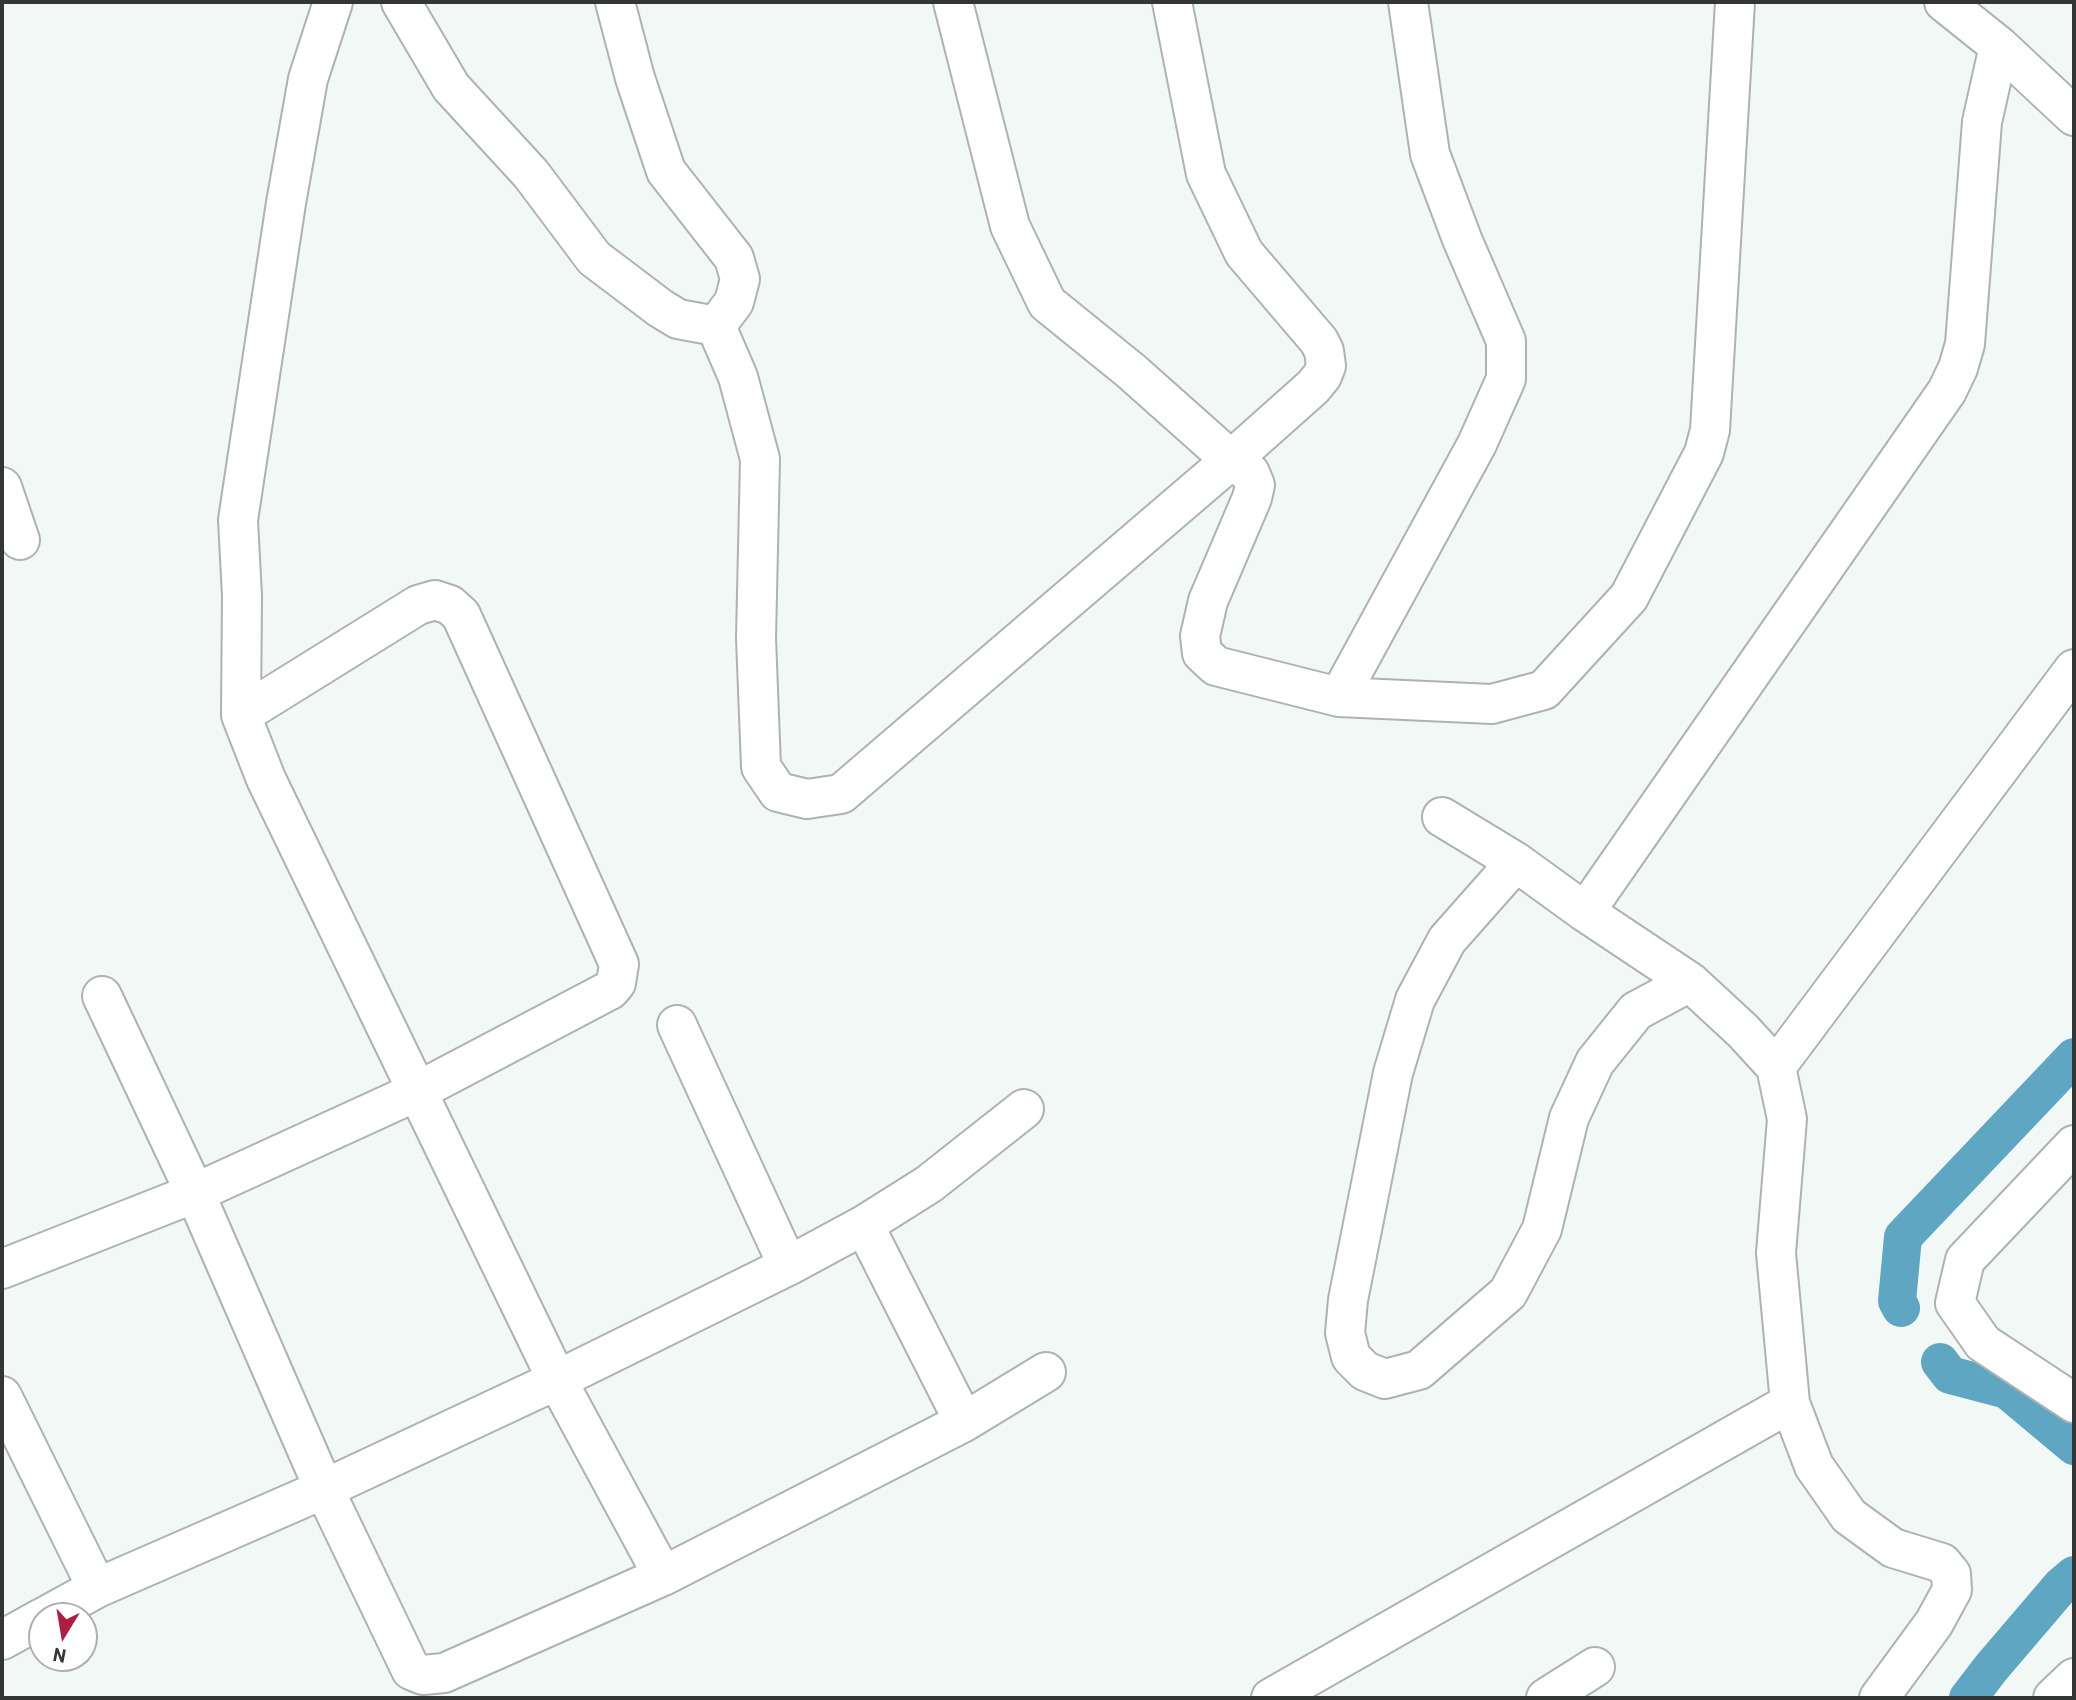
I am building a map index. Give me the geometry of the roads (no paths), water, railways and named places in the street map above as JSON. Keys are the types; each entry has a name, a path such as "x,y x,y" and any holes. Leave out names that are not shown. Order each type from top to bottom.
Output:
{"street":[{"path":"333,2 308,79 286,203 238,520 242,596 241,715 266,779 556,1380 663,1576"},
{"path":"401,2 451,88 531,174 594,258 678,319 716,326"},
{"path":"615,2 635,78 666,171 734,258 740,279 734,302 716,326"},
{"path":"953,2 1010,226 1047,303 1131,371 1231,460 1250,473 1255,485 1252,498 1208,601 1200,636 1202,653 1216,666 1339,696 1493,704 1544,690 1629,597 1704,453 1710,430 1735,2"},
{"path":"716,326 738,377 760,459 757,638 761,767 778,792 807,799 841,794 1231,460 1322,376 1326,366 1324,351 1319,341 1244,253 1206,174 1172,2"},
{"path":"1339,696 1476,444 1506,379 1506,341 1462,239 1430,154 1408,2"},
{"path":"1944,2 1999,46 2074,116"},
{"path":"1585,912 1947,391 1958,368 1965,344 1982,122 1999,46"},
{"path":"2,487 20,540"},
{"path":"2,1269 195,1193 418,1091 610,990 619,973 619,964 461,615 450,605 435,600 418,605 241,715"},
{"path":"1776,1067 2074,669"},
{"path":"1442,817 1516,862 1690,982 1743,1031 1776,1067 1787,1119 1776,1253 1790,1404 1814,1466 1849,1516 1893,1548 1942,1563 1951,1574 1952,1590 1934,1623 1880,1698"},
{"path":"1516,862 1447,940 1415,1000 1393,1073 1348,1300 1345,1332 1351,1357 1365,1371 1385,1378 1419,1370 1508,1293 1542,1229 1569,1118 1595,1062 1636,1011 1690,982"},
{"path":"102,996 195,1193 324,1489 411,1670 422,1675 444,1673 663,1576 964,1422 1046,1372"},
{"path":"677,1025 788,1266"},
{"path":"71,1602 97,1588 324,1489 556,1380 788,1266 864,1225 929,1184 1024,1109"},
{"path":"2074,1145 1965,1260 1955,1303 1983,1343 2074,1403"},
{"path":"864,1225 964,1422"},
{"path":"2,1396 97,1588"},
{"path":"1271,1698 1790,1404"},
{"path":"2,1640 28,1626"},
{"path":"1546,1698 1595,1667"},
{"path":"2053,1698 2074,1678"}],"waterway":[{"path":"1901,1308 1897,1301 1903,1237 2074,1057"},
{"path":"1940,1362 1950,1375 2007,1390 2074,1446"},
{"path":"1968,1698 2061,1586 2074,1575"}]}
